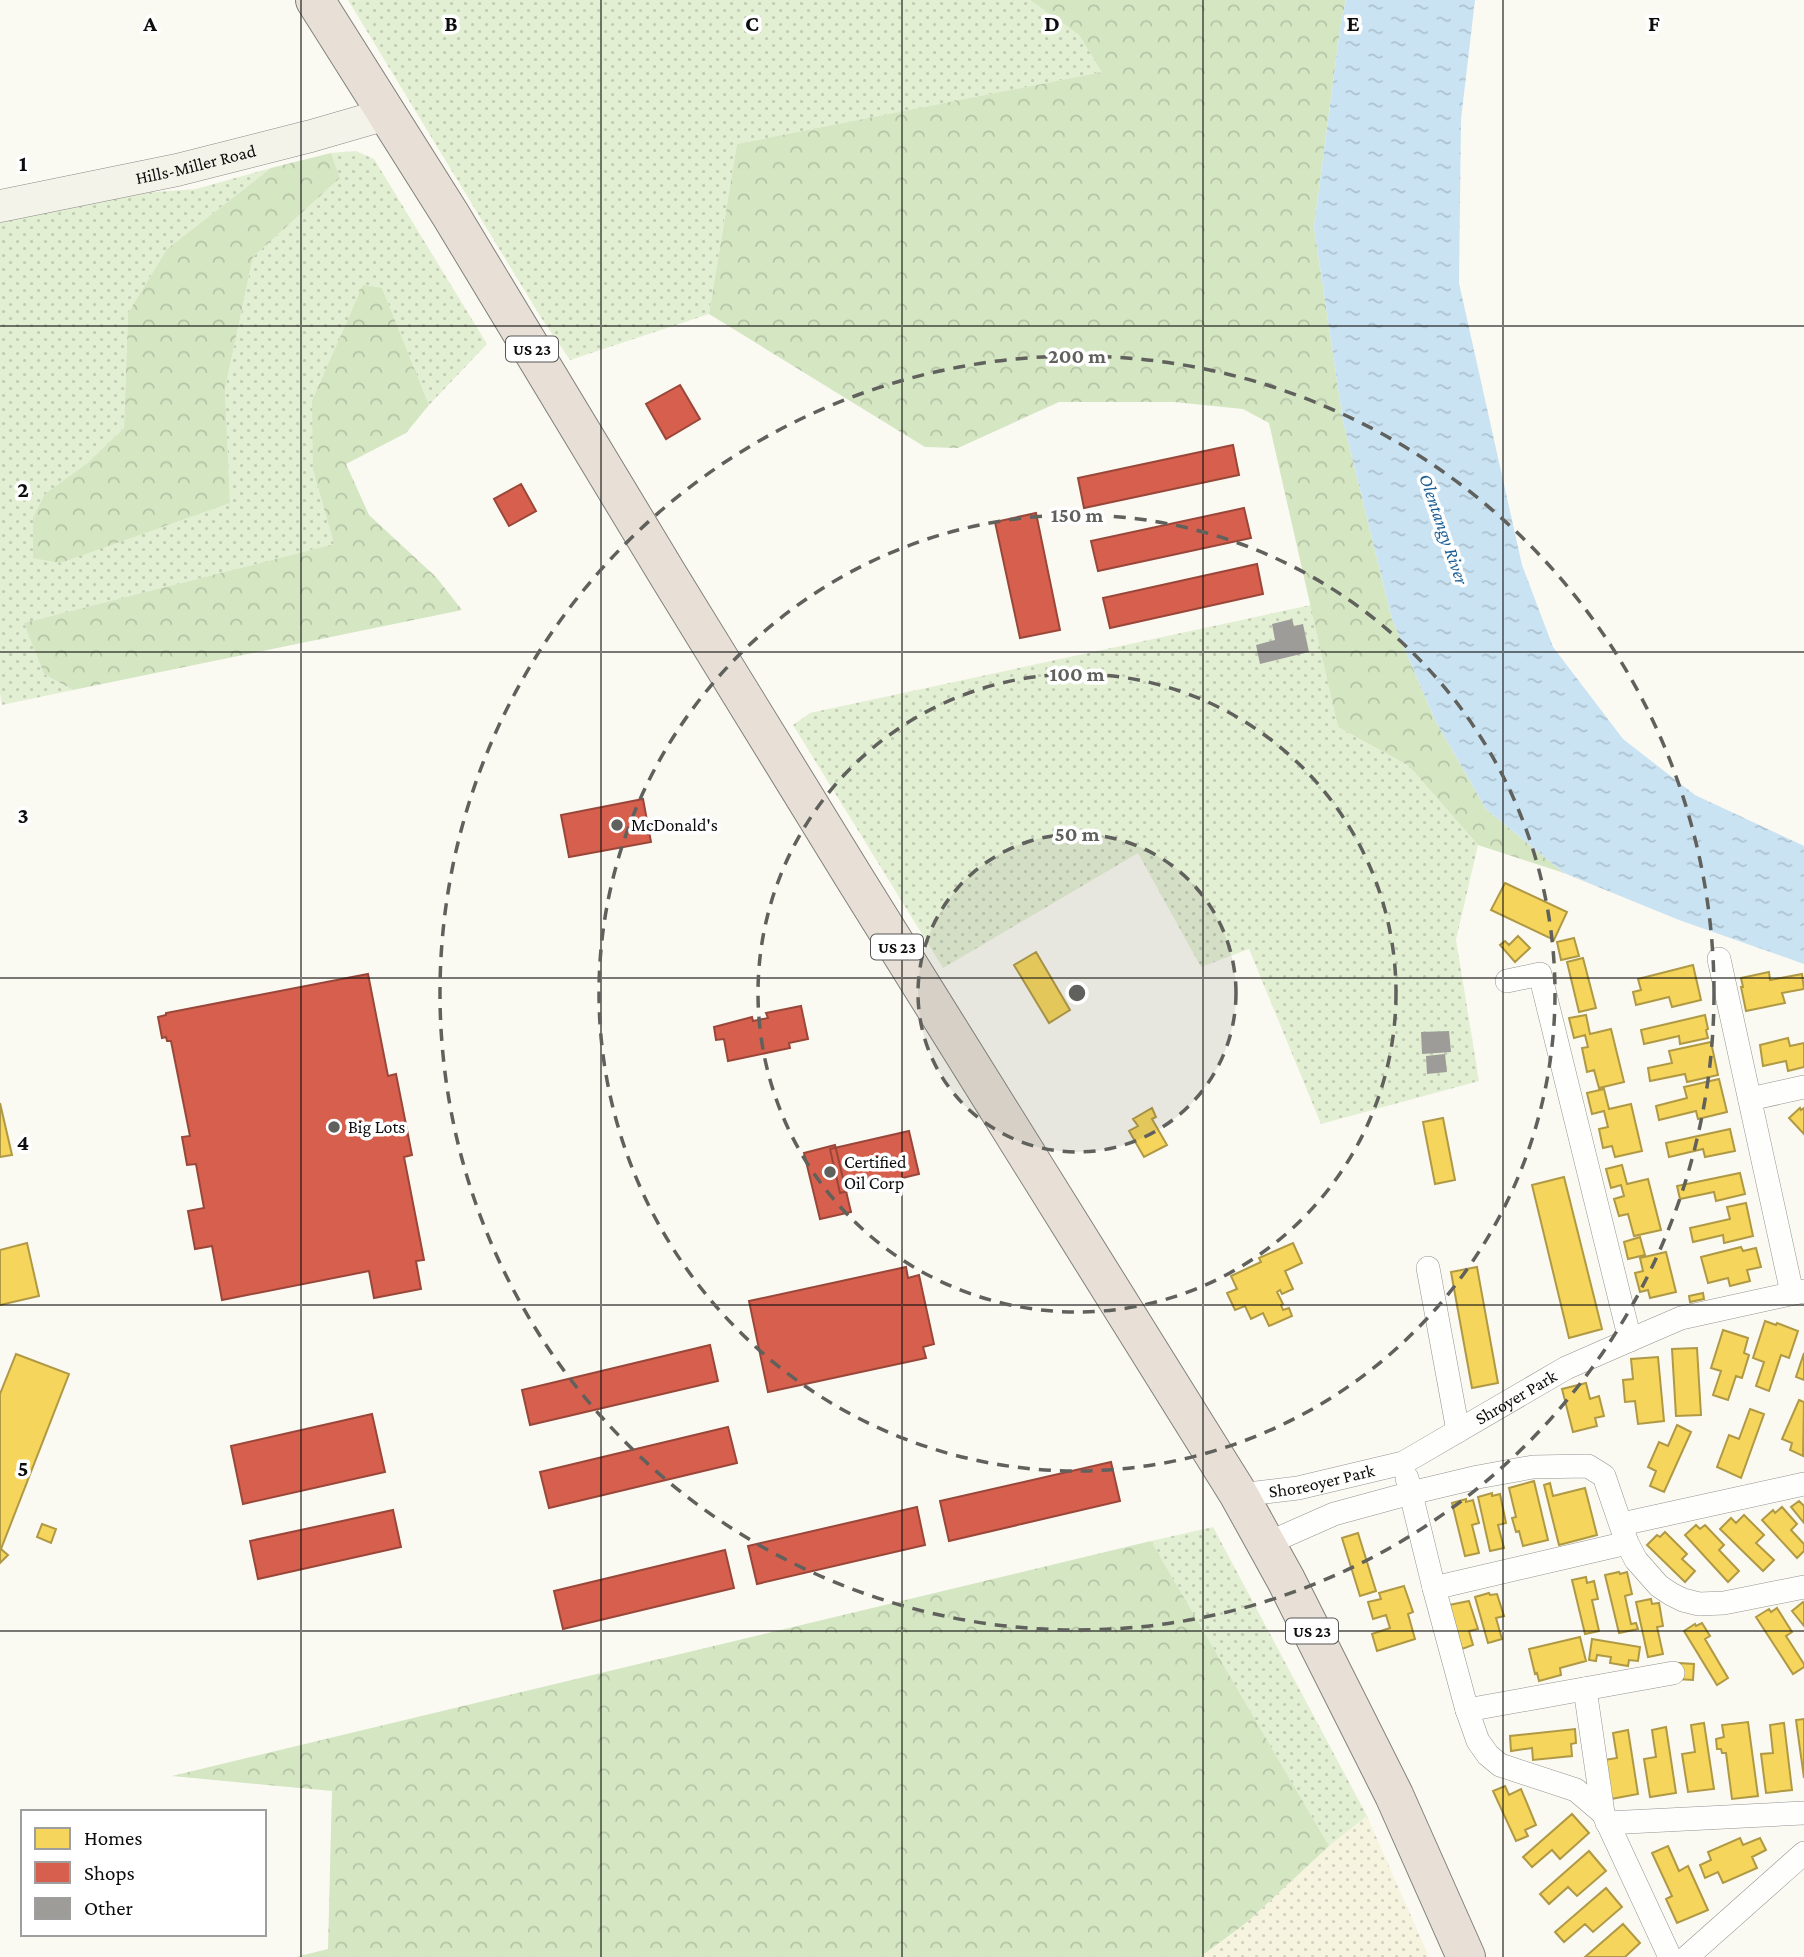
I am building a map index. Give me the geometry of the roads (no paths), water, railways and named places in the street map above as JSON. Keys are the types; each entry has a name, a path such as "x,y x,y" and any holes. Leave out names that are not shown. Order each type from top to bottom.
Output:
{"highway":[{"name":"US 23","path":"314,0 457,226 855,879 1240,1495 1291,1589 1394,1794 1466,1957"}],"street":[{"name":"Hills-Miller Road","path":"0,206 177,170 387,114"},
{"path":"1719,959 1750,1099 1798,1292"},
{"path":"1507,981 1540,974 1630,1340"},
{"path":"1750,1099 1804,1087"},
{"path":"1428,1268 1458,1431"},
{"name":"Shroyer Park","path":"1403,1463 1566,1367 1681,1318 1798,1292"},
{"name":"Shoreoyer Park","path":"1240,1495 1298,1488 1403,1463"},
{"path":"1403,1463 1467,1710 1478,1741 1488,1755 1500,1765 1576,1790 1605,1818 1804,1813"},
{"name":"Shoreoyer Park","path":"1266,1544 1334,1514 1411,1493 1533,1467 1588,1466 1604,1476 1636,1560 1659,1586 1683,1600 1699,1604 1724,1603 1804,1587"},
{"path":"1434,1588 1804,1484"},
{"path":"1467,1710 1673,1673"},
{"path":"1585,1689 1605,1818 1670,1957"},
{"path":"1687,1957 1804,1853"}],"water":[{"name":"Olentangy River","path":"1346,0 1475,0 1461,119 1459,283 1522,565 1553,647 1623,739 1695,795 1804,846 1804,964 1679,920 1564,873 1486,809 1435,720 1392,619 1343,421 1314,227"}],"place":[{"name":"McDonald's","path":"617,825"},
{"name":"Big Lots","path":"334,1127"},
{"name":"Certified Oil Corp","path":"830,1172"}]}
